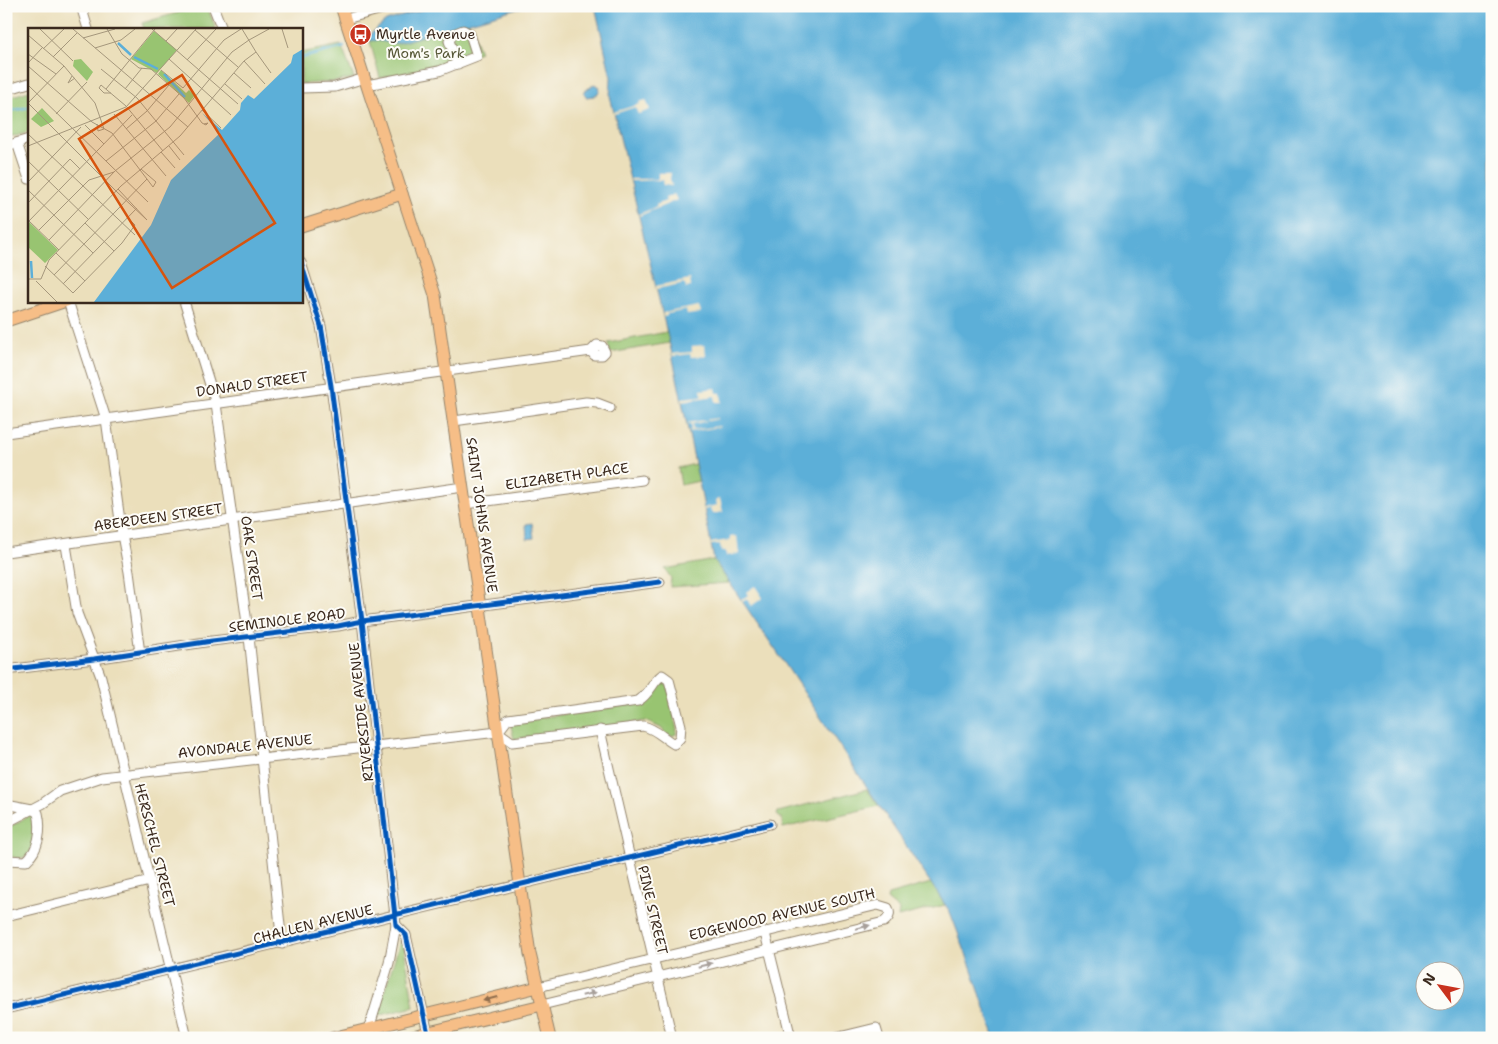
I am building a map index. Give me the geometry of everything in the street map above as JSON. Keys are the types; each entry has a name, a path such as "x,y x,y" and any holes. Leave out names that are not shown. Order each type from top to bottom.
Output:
{"main road":[{"name":"SAINT JOHNS AVENUE","path":"341,6 435,296 530,954 550,1038"},
{"path":"302,226 402,194"},
{"path":"6,321 64,302"},
{"name":"EDGEWOOD AVENUE SOUTH","path":"332,1038 366,1034 423,1016 538,987"},
{"name":"EDGEWOOD AVENUE SOUTH","path":"404,1038 428,1035 542,1004"}],"street":[{"path":"81,6 88,28"},
{"path":"213,6 222,28"},
{"path":"346,20 393,6"},
{"path":"302,88 335,87 438,72 458,64"},
{"path":"6,90 28,83"},
{"path":"6,146 28,139"},
{"path":"17,143 28,176"},
{"name":"RIVERSIDE AVENUE","path":"302,266 321,326 347,503 396,925 406,935 428,1035"},
{"path":"67,302 106,419 122,535 130,572 140,653"},
{"name":"OAK STREET","path":"184,302 216,404 249,637 282,944"},
{"name":"DONALD STREET","path":"6,433 591,350"},
{"path":"454,421 586,402 597,403 610,408"},
{"name":"ELIZABETH PLACE","path":"465,504 642,480"},
{"name":"ABERDEEN STREET","path":"6,552 463,488"},
{"name":"HERSCHEL STREET","path":"66,545 76,613 101,677 187,1038"},
{"name":"SEMINOLE ROAD","path":"6,670 660,582"},
{"path":"662,675 668,680 681,726 680,738 674,744 654,729 643,726 600,730 512,742 498,732 508,719 638,701 662,675"},
{"name":"PINE STREET","path":"600,730 672,1038"},
{"name":"AVONDALE AVENUE","path":"6,823 60,791 102,777 498,732"},
{"path":"6,804 32,809 38,812 40,820 38,846 34,854 26,861 6,860"},
{"name":"CHALLEN AVENUE","path":"6,1010 770,824"},
{"path":"6,916 150,881"},
{"name":"EDGEWOOD AVENUE SOUTH","path":"538,987 878,905 888,908 890,912 884,922 542,1004"},
{"path":"366,1034 390,963 396,925"},
{"path":"765,933 791,1038"},
{"path":"835,1038 876,1028 879,1038"}],"green space":[{"path":"207,6 216,28 144,28 142,23"},
{"name":"Mom's Park","path":"469,23 480,52 444,65 380,78 370,41 398,43"},
{"path":"341,45 354,78 334,82 302,84 302,53"},
{"path":"28,91 28,132 6,139 6,98"},
{"path":"667,332 670,343 610,353 608,343"},
{"path":"695,464 699,481 681,485 678,468"},
{"path":"714,560 729,583 670,587 671,578 665,569"},
{"path":"664,684 668,686 677,730 676,734 672,736 667,735 661,728 646,721 514,739 510,722 642,703 654,692 658,685"},
{"path":"867,789 879,806 783,828 782,819 777,815 778,812"},
{"path":"30,815 35,819 35,837 29,854 25,857 17,858 6,855 6,829"},
{"path":"931,883 945,905 898,917 899,910 887,900 888,895"},
{"path":"402,935 414,1007 377,1016"}],"water":[{"path":"434,6 525,6 398,43 370,41 368,36 386,21"},
{"path":"595,6 1492,6 1492,1038 995,1038 950,912 714,560 672,354 610,96 611,77"},
{"path":"594,84 600,87 599,92 594,96 586,97 584,92"},
{"path":"532,523 534,538 527,539 526,524"}],"pier":[{"path":"646,100 650,110 638,114 635,107 614,114 614,112 640,104 639,102"},
{"path":"658,173 671,173 672,186 663,185 662,180 631,181 630,179 658,179"},
{"path":"674,194 677,200 639,216 639,214 657,207 656,205 666,201 665,198"},
{"path":"690,279 691,287 686,288 685,283 656,289 656,286"},
{"path":"699,306 701,313 687,315 686,310 667,314 667,316 663,317 663,313"},
{"path":"705,345 706,356 691,357 690,354 673,356 672,354 692,352 692,346"},
{"path":"716,388 717,393 721,393 722,402 716,402 715,396 682,401 682,398 702,396 701,390"},
{"path":"718,418 692,424 693,430 720,427 688,432 691,430 691,424 686,423"},
{"path":"720,499 723,512 712,514 710,508 704,510 704,508 717,505 716,500"},
{"path":"737,536 739,554 726,556 726,551 721,552 720,544 711,545 710,543 730,540 730,537"},
{"path":"755,586 763,598 751,606 747,599 742,602 741,600 748,595 746,592"}],"waterway":[{"path":"302,58 344,47"},
{"path":"6,112 28,107"}],"cycle path":[{"path":"302,266 321,326 331,386 362,621 396,925 406,935 429,1038"},
{"path":"6,670 660,582"},
{"path":"6,1009 770,824"}],"place":[{"name":"Myrtle Avenue","path":"360,34"}]}
